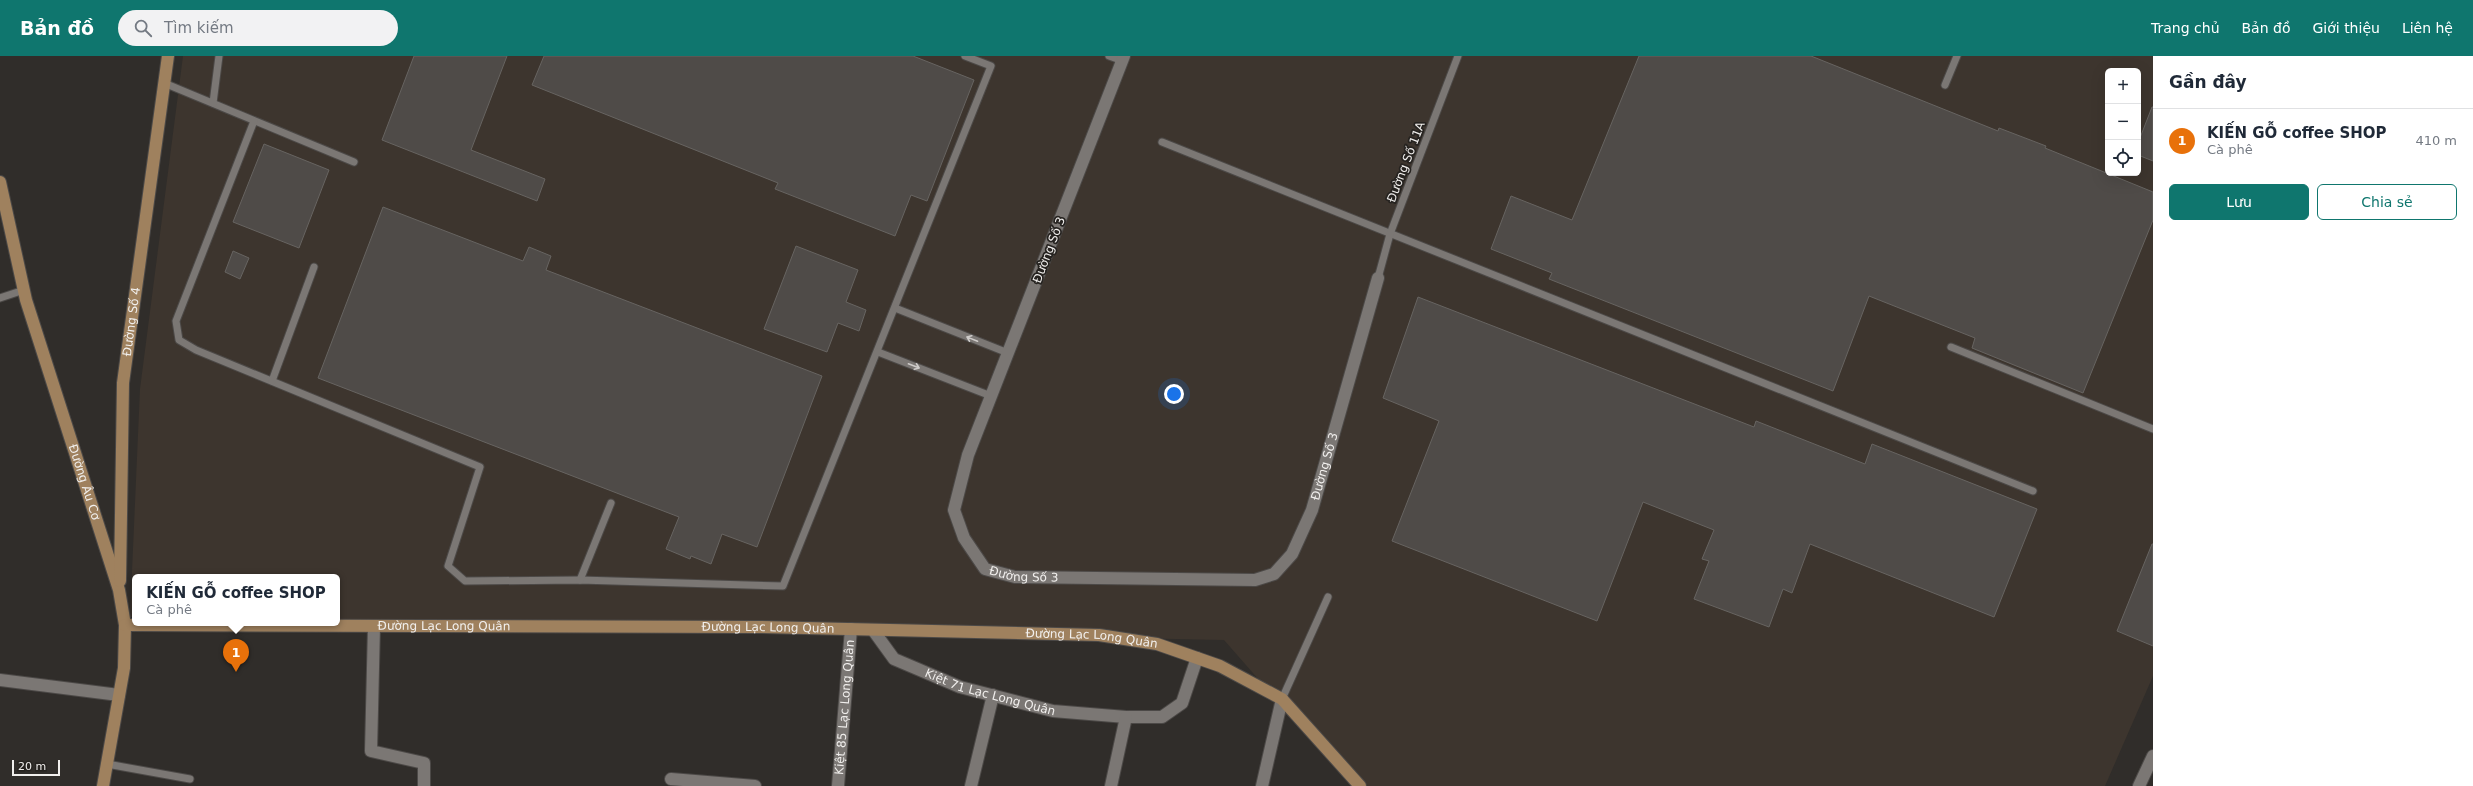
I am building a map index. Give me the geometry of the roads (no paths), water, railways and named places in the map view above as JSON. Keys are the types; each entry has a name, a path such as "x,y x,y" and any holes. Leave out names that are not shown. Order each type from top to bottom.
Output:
{"street":[{"name":"Đường Số 4","path":"119,590 123,383 168,56"},
{"name":"Đường Số 3","path":"1124,58 968,455 954,510 964,538 985,569 1015,577 1255,580 1274,574 1292,554 1312,510 1378,278"},
{"name":"Đường Âu Cơ","path":"0,182 24,290 119,590 125,625 124,668 103,786"},
{"name":"Đường Lạc Long Quân","path":"125,625 132,625"},
{"name":"Đường Lạc Long Quân","path":"340,626 851,629 1099,635 1157,644 1220,666 1282,699 1360,786"},
{"path":"374,626 371,751 424,763 424,786"},
{"name":"Kiệt 85 Lạc Long Quân","path":"838,786 851,629"},
{"name":"Kiệt 71 Lạc Long Quân","path":"873,630 894,659 960,687 1053,711 1126,717 1162,717 1182,703 1197,658"},
{"path":"0,680 119,695"},
{"path":"971,786 993,695"},
{"path":"1262,786 1282,699"},
{"path":"1111,786 1126,717"},
{"path":"2139,786 2153,756"},
{"path":"671,779 755,786"}],"lane":[{"path":"213,103 219,56"},
{"path":"254,121 176,320 179,340 196,350 480,467 448,566 465,581 580,580 783,586 878,352 991,66 965,56"},
{"path":"1109,56 1124,58"},
{"name":"Đường Số 11A","path":"1378,278 1390,234 1458,56"},
{"path":"1945,85 1957,56"},
{"path":"164,83 354,162"},
{"path":"1162,142 2033,491"},
{"path":"272,381 314,267"},
{"path":"0,298 24,290"},
{"path":"895,308 1008,353"},
{"path":"1951,347 2153,429"},
{"path":"878,352 991,396"},
{"path":"580,580 611,503"},
{"path":"1282,699 1328,597"},
{"path":"107,764 190,779"}],"place":[{"name":"KIẾN GỖ coffee SHOP","path":"236,672"}]}
